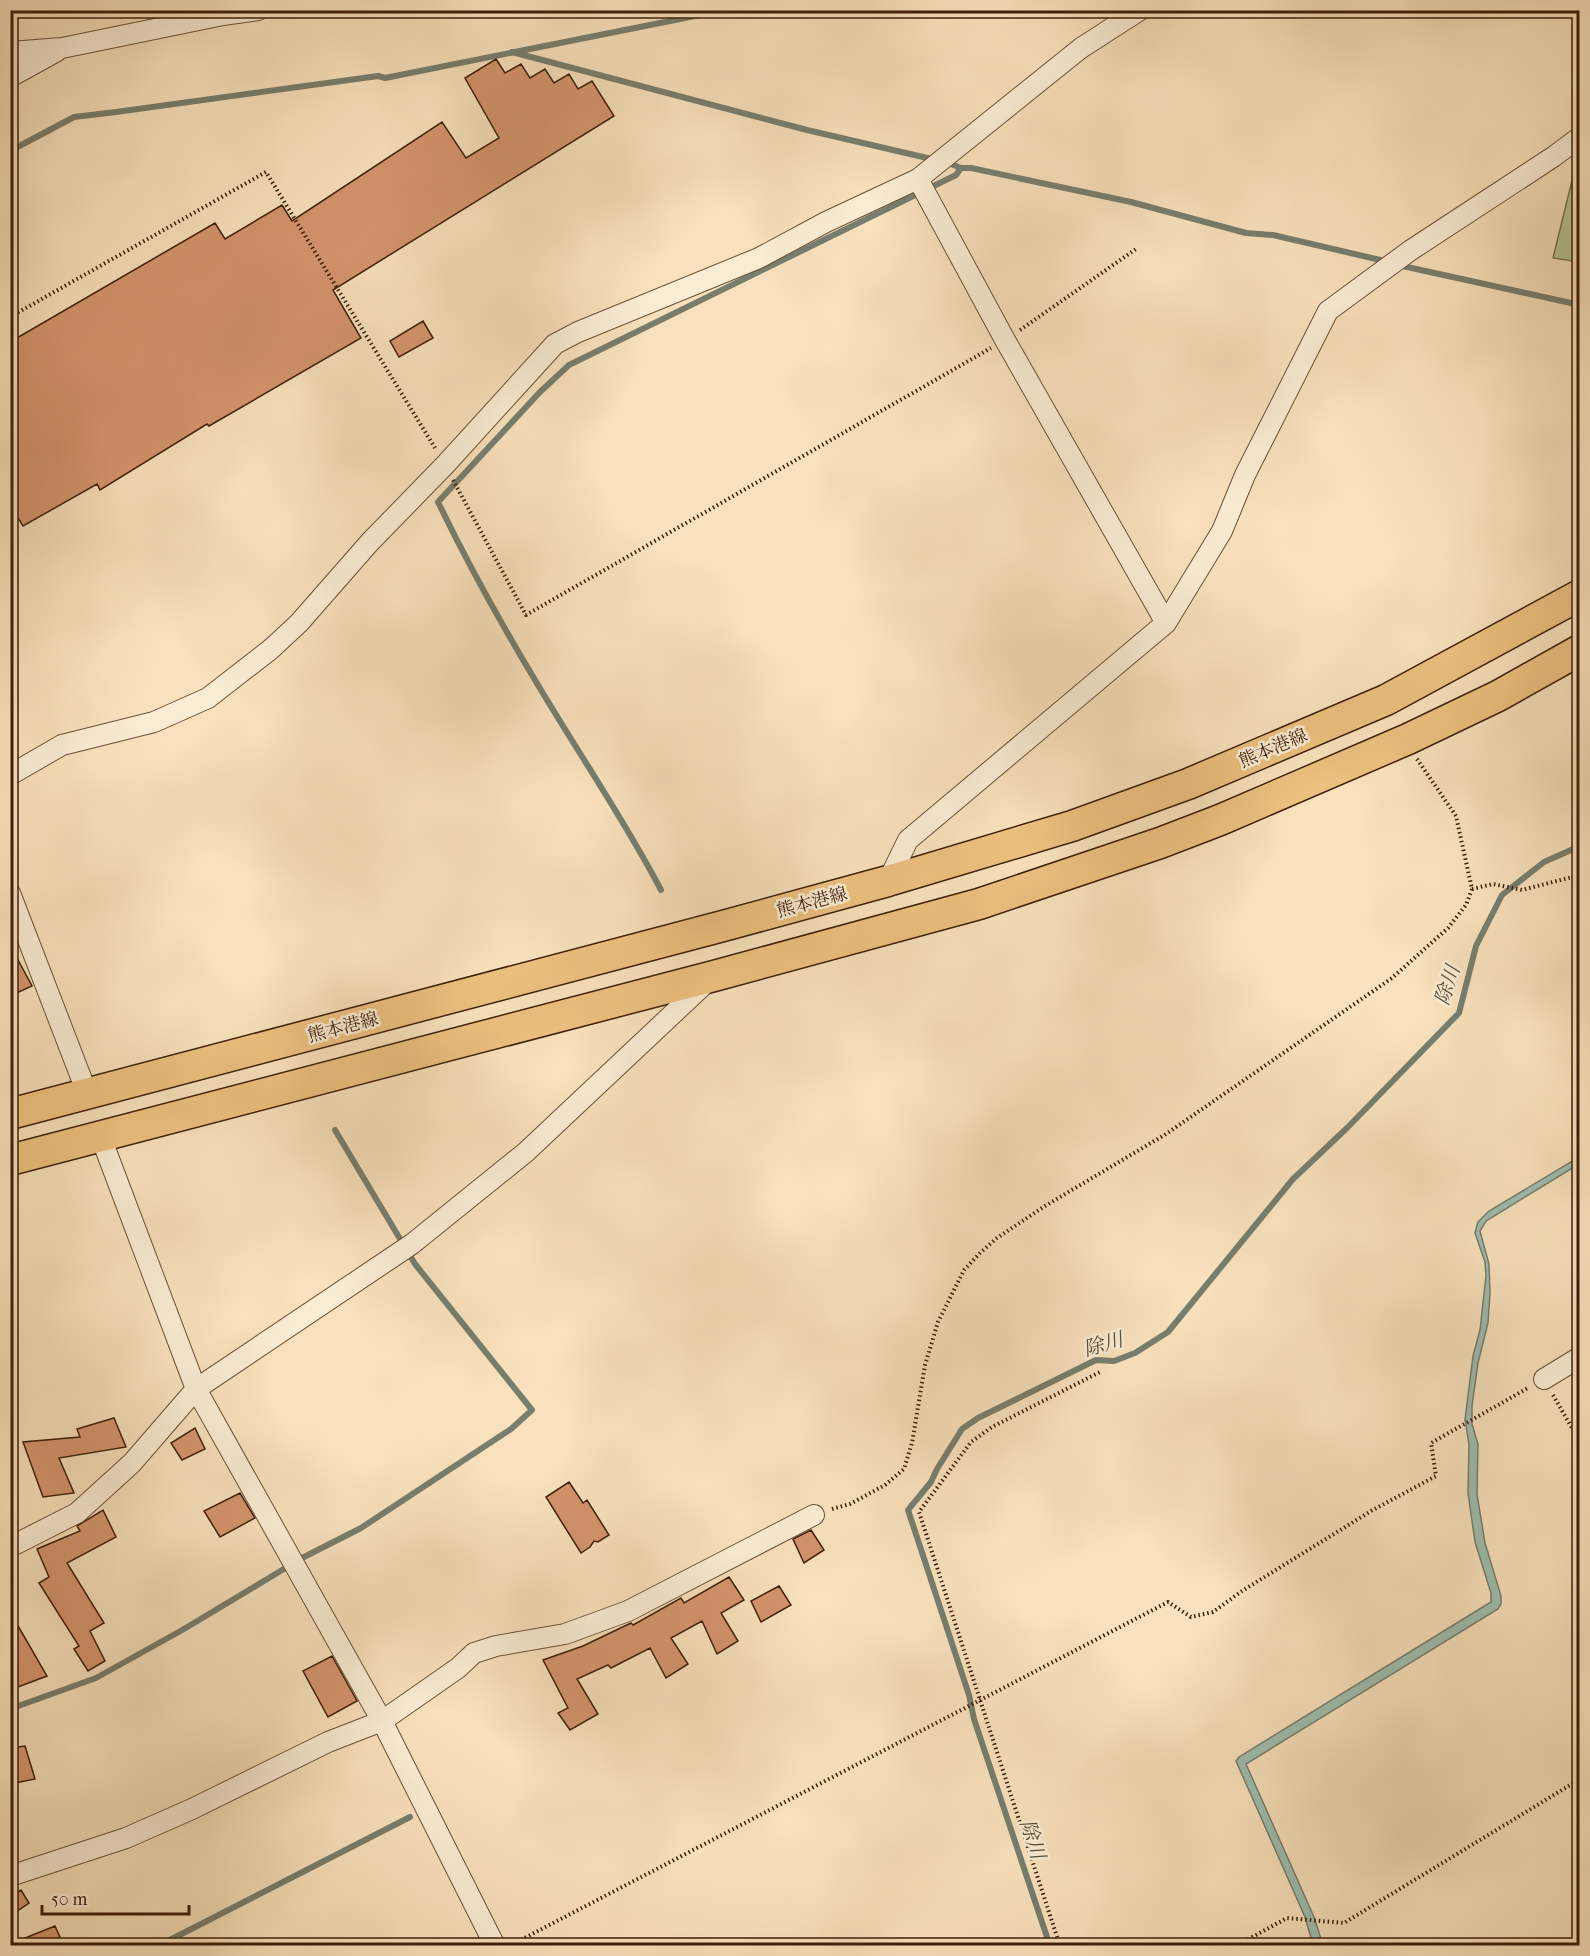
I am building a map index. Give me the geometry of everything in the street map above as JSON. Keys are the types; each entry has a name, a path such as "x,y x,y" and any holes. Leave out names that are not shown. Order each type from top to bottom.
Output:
{"main road":[{"name":"熊本港線","path":"10,1114 888,881 1072,826 1188,784 1386,700 1580,595"},
{"path":"1483,646 1509,690"},
{"path":"10,1160 714,976 979,904 1160,843 1220,820 1408,739 1509,690 1580,650"}],"street":[{"path":"10,52 62,48 258,10"},
{"path":"10,775 62,745 154,722 208,698 271,649 299,623 370,542 445,465 555,344 578,332 759,258 826,222 918,179 1082,48 1140,10"},
{"path":"10,77 62,48"},
{"path":"888,881 908,840 1166,623 1222,531 1245,475 1328,311 1411,250 1544,164 1580,137"},
{"path":"918,179 1005,340 1166,623"},
{"path":"10,893 87,1093"},
{"path":"10,1547 77,1513 132,1463 196,1389 412,1244 526,1152 714,976"},
{"path":"100,1135 196,1389 382,1721 495,1946"},
{"path":"1544,1379 1580,1357"},
{"path":"10,1876 126,1838 192,1809 328,1742 382,1721 458,1668 474,1653 496,1646 565,1634 628,1611 814,1515"}],"path":[{"path":"10,317 266,172 445,465 526,615 1005,340 1136,249"},
{"path":"814,1515 850,1504 885,1485 904,1469 912,1443 925,1365 938,1322 964,1270 980,1253 997,1238 1045,1206 1166,1134 1392,978 1448,928 1466,905 1472,889 1456,816 1445,797 1419,764 1408,739"},
{"path":"1472,889 1493,884 1522,890 1580,875"},
{"path":"1060,1946 919,1512 971,1442 992,1427 1102,1371"},
{"path":"510,1946 1168,1602 1191,1617 1213,1612 1242,1591 1371,1511 1436,1476 1431,1443 1544,1379 1580,1442"},
{"path":"1236,1946 1287,1918 1344,1923 1580,1779"}],"green space":[{"path":"1578,156 1580,156 1579,262 1553,258"}],"shaded area":[{"path":"1579,1157 1579,1164 1486,1221 1480,1231 1489,1264 1490,1293 1488,1323 1478,1363 1472,1406 1472,1424 1478,1444 1477,1494 1485,1543 1501,1596 1501,1604 1498,1609 1246,1764 1314,1917 1323,1945 1313,1945 1305,1917 1236,1761 1239,1757 1491,1602 1491,1593 1475,1542 1468,1493 1469,1444 1465,1420 1473,1356 1480,1330 1486,1276 1485,1262 1475,1233 1478,1222 1489,1211"}],"building":[{"path":"496,59 505,73 521,64 530,78 545,69 554,83 569,74 578,89 592,81 614,116 333,290 361,338 209,426 207,424 100,490 97,484 23,526 10,505 10,342 215,223 225,239 282,205 292,221 442,122 466,158 499,138 465,78"},
{"path":"423,321 433,338 399,357 390,341"},
{"path":"10,945 32,986 10,996"},
{"path":"114,1418 126,1447 59,1458 74,1493 43,1497 23,1442 80,1437 77,1429"},
{"path":"195,1428 205,1449 182,1460 171,1443"},
{"path":"569,1482 583,1503 587,1500 609,1535 598,1542 594,1541 581,1553 546,1497"},
{"path":"240,1493 255,1518 220,1537 204,1511"},
{"path":"103,1510 116,1537 67,1563 104,1623 90,1631 105,1661 88,1671 74,1649 79,1646 39,1583 49,1577 37,1549 80,1531 77,1526"},
{"path":"811,1530 824,1550 804,1563 793,1539"},
{"path":"729,1577 744,1600 721,1613 738,1641 717,1654 702,1621 671,1638 688,1664 666,1678 650,1648 611,1668 608,1665 577,1679 598,1714 570,1730 558,1713 568,1708 543,1660 583,1646 631,1623 633,1625 681,1598 684,1603"},
{"path":"779,1586 791,1605 761,1622 751,1601"},
{"path":"10,1612 47,1676 10,1690"},
{"path":"332,1656 357,1701 328,1717 303,1671"},
{"path":"25,1746 35,1779 10,1784 10,1748"},
{"path":"21,1890 29,1903 10,1916 10,1897"},
{"path":"55,1926 64,1946 10,1946 10,1944"}],"waterway":[{"path":"10,151 74,117 378,76 385,78 725,10"},
{"path":"512,52 807,130 936,160"},
{"path":"946,162 961,168 971,168 1131,202 1246,233 1273,235 1389,262"},
{"path":"661,890 618,814 514,644 474,574 438,502 540,392 569,365 956,175 961,168"},
{"path":"1398,265 1580,305"},
{"name":"除川","path":"1050,1946 974,1719 969,1695 908,1510 931,1482 962,1429 978,1418 1096,1360 1114,1361 1135,1353 1168,1332 1293,1179 1347,1128 1459,1013 1476,946 1502,895 1544,862 1580,846"},
{"path":"10,1709 96,1678 184,1629 302,1558 361,1528 511,1429 532,1410 415,1264 335,1130"},
{"path":"158,1946 410,1817"}]}
